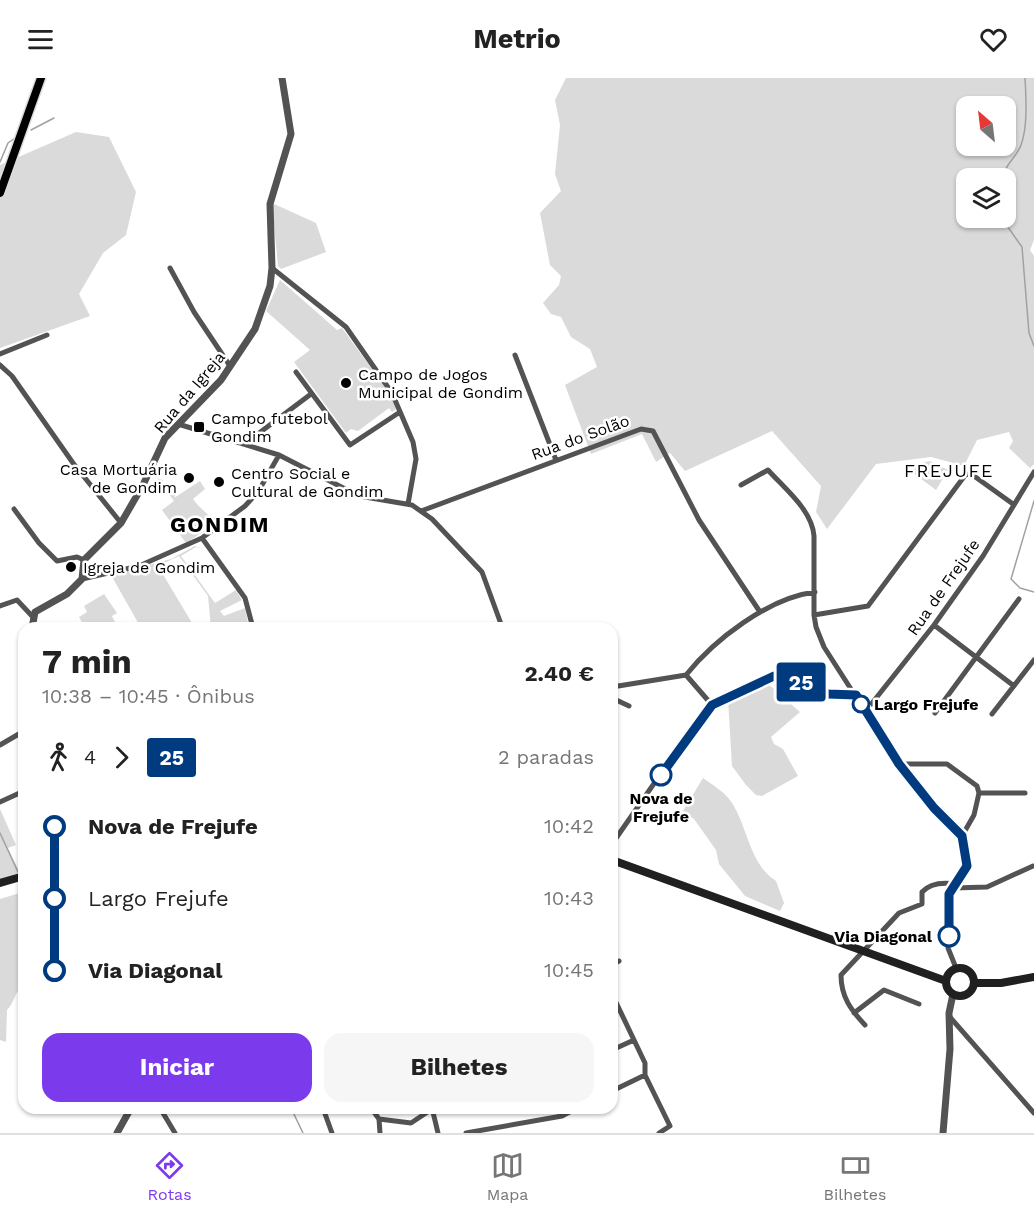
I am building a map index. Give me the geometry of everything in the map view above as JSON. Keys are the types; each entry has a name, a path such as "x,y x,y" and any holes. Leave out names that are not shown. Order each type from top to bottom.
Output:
{"main road":[{"path":"0,193 41,78"},
{"path":"618,862 946,981"},
{"path":"0,883 18,878"},
{"path":"956,968 969,971 974,983 967,994 953,994 948,989 946,981 949,973 956,968"},
{"path":"974,983 1000,984 1034,977"}],"street":[{"name":"Rua da Igreja","path":"84,560 121,523 143,485 165,438 202,402 255,329 270,286 272,268 270,204 291,134 282,78"},
{"path":"170,268 194,312 230,366"},
{"path":"272,268 345,327 383,378 413,442 416,459 408,504"},
{"path":"0,354 46,335"},
{"path":"515,355 556,460"},
{"path":"0,365 12,376 73,463 121,523"},
{"path":"296,372 350,445 400,412"},
{"path":"246,443 311,394"},
{"path":"178,423 279,455 326,477 359,496 408,504 421,511 482,572 500,622"},
{"name":"Rua do Solão","path":"421,511 641,429 653,431 699,520 760,612"},
{"path":"32,622 35,612 67,594 82,579 139,566 202,538 245,506 258,492 279,455"},
{"path":"741,485 768,470 813,524 814,615 824,647 899,764 934,808 962,836 967,866 949,894 948,905 950,927 948,948 956,968"},
{"name":"Rua de Frejufe","path":"865,712 934,626 983,556 1034,472"},
{"path":"814,615 868,606 966,474 974,476 1013,504"},
{"path":"14,509 39,543 57,561 77,557 84,560 82,579"},
{"path":"202,538 245,598 251,622"},
{"path":"618,686 686,675 704,652 760,612 815,592"},
{"path":"935,713 1019,599"},
{"path":"0,606 16,600 33,616"},
{"path":"934,626 1014,686"},
{"path":"992,714 1034,660"},
{"path":"686,675 712,705"},
{"path":"618,836 712,705 774,676 781,675 828,694 856,695"},
{"path":"618,701 629,706"},
{"path":"0,745 18,734"},
{"path":"899,764 947,764 977,786 980,793 974,815 962,836"},
{"path":"980,793 1025,793"},
{"path":"0,802 18,794"},
{"path":"865,1025 854,1014 843,996 841,975 899,913 922,904 922,892 926,887 940,883 955,886 987,886 1033,866"},
{"path":"854,1014 884,990 919,1004"},
{"path":"943,1133 949,1058 949,1016 953,994"},
{"path":"618,1007 645,1062 645,1075 670,1126 659,1133"},
{"path":"949,1016 1034,1113"},
{"path":"618,1047 634,1040"},
{"path":"618,1088 645,1075"},
{"path":"117,1133 128,1114"},
{"path":"164,1114 175,1133"},
{"path":"325,1114 332,1133"},
{"path":"375,1114 379,1119 380,1133"},
{"path":"379,1119 411,1123 424,1114"},
{"path":"433,1114 438,1133"},
{"path":"466,1133 488,1131 566,1114"}],"shaded area":[{"path":"566,78 1034,78 1034,240 1030,250 1034,256 1034,464 1030,468 1009,448 1013,441 1009,432 977,440 964,466 931,457 876,464 827,529 816,512 821,486 772,431 685,471 670,453 656,462 642,434 591,454 565,385 597,367 590,349 571,337 561,317 551,314 543,303 559,285 561,276 550,265 540,213 561,191 555,174 560,125 555,100"},
{"path":"76,132 109,137 136,192 126,235 103,253 79,294 90,316 0,348 0,165"},
{"path":"272,203 316,223 326,252 281,269 278,266"},
{"name":"Campo de Jogos Municipal de Gondim","path":"280,280 337,330 342,328 393,398 396,409 392,412 389,408 358,431 351,429 346,433 294,362 310,350 266,311"},
{"path":"930,461 948,470 936,490 905,467"},
{"path":"157,478 173,488 177,493 174,498 200,481 205,489 193,499 212,520 209,523 212,526 186,543 162,510 174,501"},
{"path":"195,546 205,550 196,547 181,556 215,603 236,590 242,600 220,611 224,616 245,608 248,622 210,622 208,596 179,556 158,566 191,622 138,622 111,575 171,559"},
{"path":"104,594 117,613 112,616 115,622 82,622 79,617 87,612 84,606"},
{"path":"766,682 800,712 771,737 774,744 783,749 798,776 762,796 756,795 746,785 732,766 728,699"},
{"path":"703,778 723,792 732,803 760,866 776,881 784,903 780,911 745,896 719,864 716,850 694,819 683,811"},
{"path":"0,809 16,845 8,848 18,874 0,879"},
{"path":"18,894 18,991 7,1010 6,1042 0,1040 0,899"}],"waterway":[{"path":"1007,168 1019,149 1025,129 1025,78"},
{"path":"31,130 54,118"},
{"path":"0,162 8,143 15,138"},
{"path":"1009,228 1022,247 1029,333 1034,346"},
{"path":"1034,501 1011,579 1020,588 1034,592"},
{"path":"0,833 18,872"},
{"path":"294,1114 303,1133"}],"bus line":[{"name":"25","path":"661,775 703,713 712,705 774,676 789,677 828,694 856,695 910,779 934,808 962,836 967,866 949,894 949,936"}],"place":[{"name":"Campo de Jogos Municipal de Gondim","path":"346,383"},
{"name":"Campo futebol Gondim","path":"199,427"},
{"name":"Casa Mortuária de Gondim","path":"189,478"},
{"name":"Centro Social e Cultural de Gondim","path":"219,482"},
{"name":"Igreja de Gondim","path":"71,567"},
{"name":"Largo Frejufe","path":"861,704"},
{"name":"Nova de Frejufe","path":"661,775"},
{"name":"Via Diagonal","path":"949,936"}],"district":[{"name":"FREJUFE","path":"949,471"},
{"name":"GONDIM","path":"220,524"}]}
